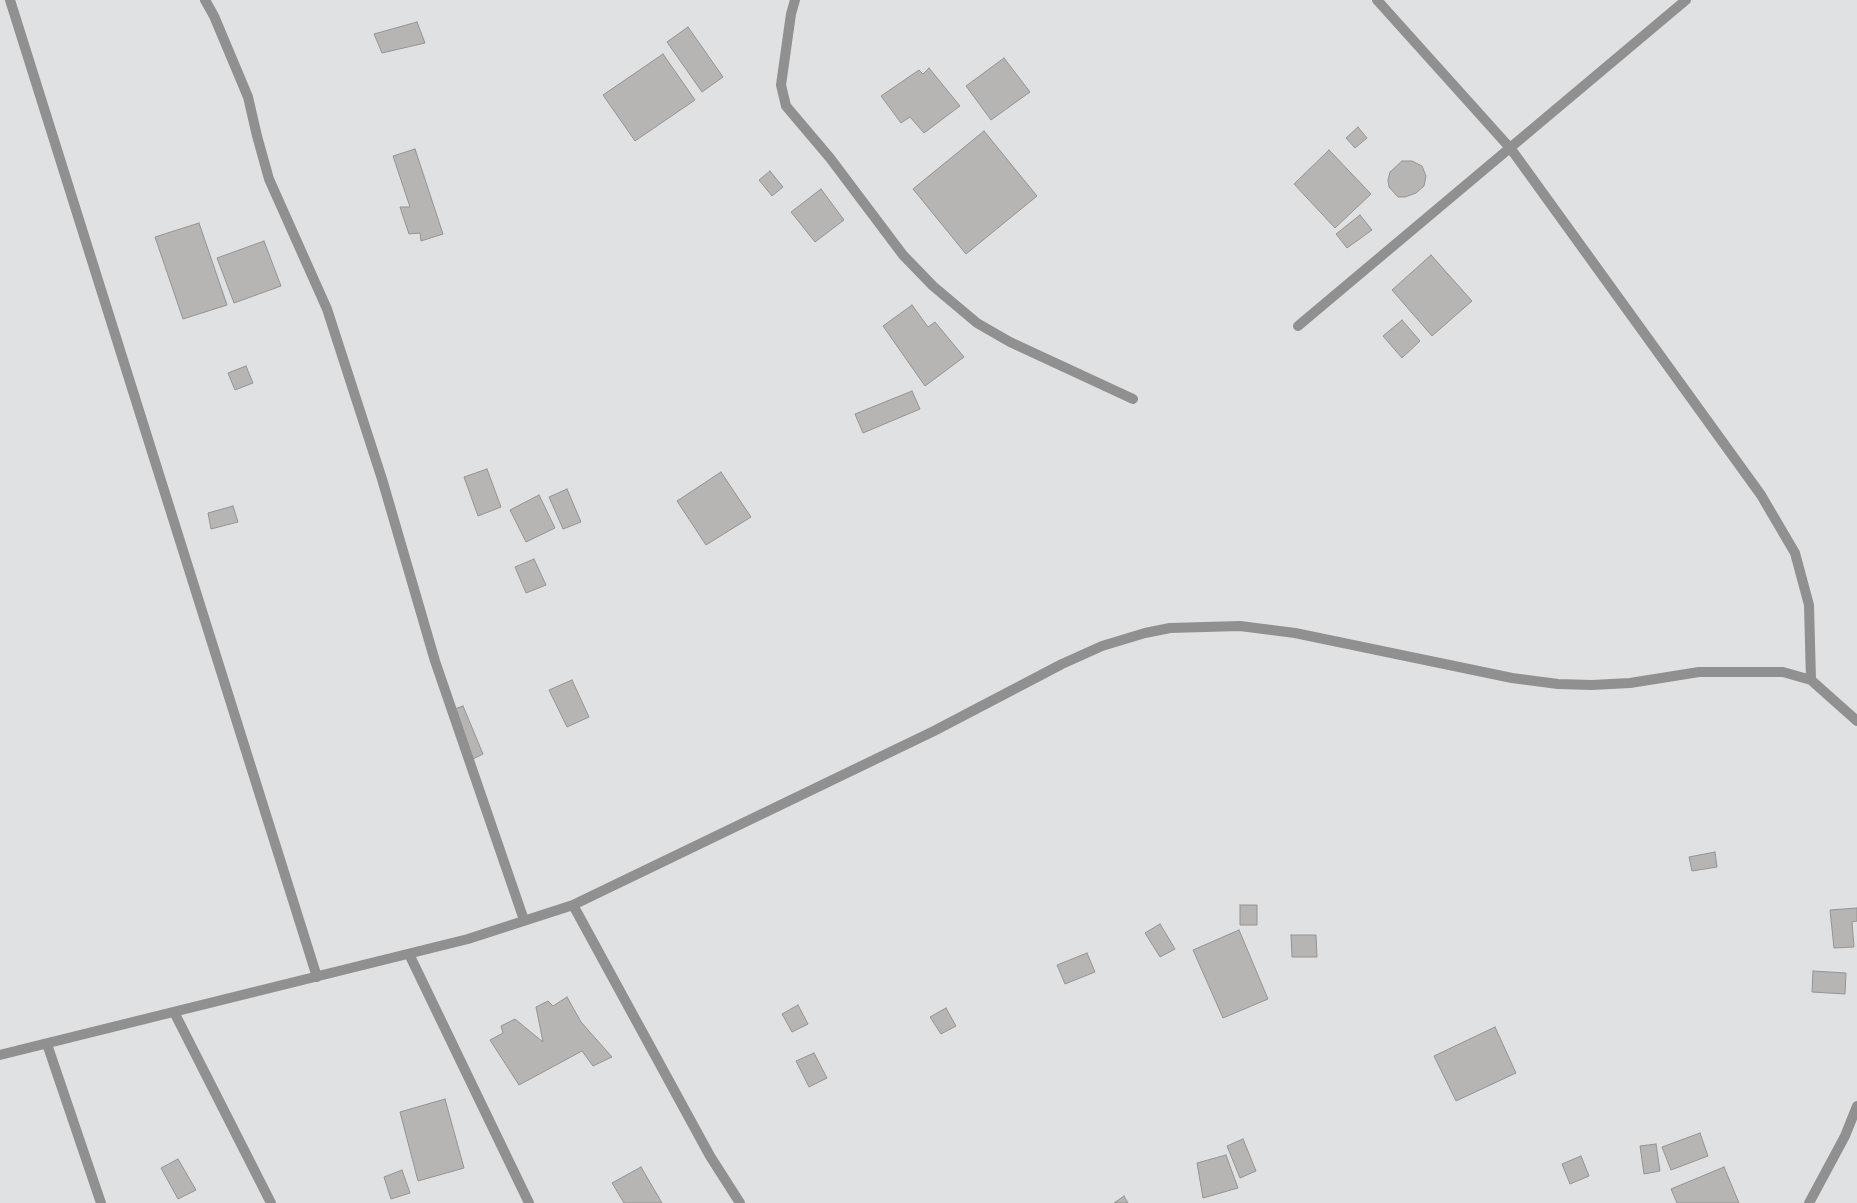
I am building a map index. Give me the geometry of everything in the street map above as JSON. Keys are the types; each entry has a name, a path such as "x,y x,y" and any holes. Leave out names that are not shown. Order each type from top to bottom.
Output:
{"street":[{"path":"10,0 317,977"},
{"path":"205,0 214,16 248,97 269,180 327,309 382,479 434,661 524,920"},
{"path":"795,0 790,20 781,85 786,106 830,158 903,255 933,286 977,323 1010,342 1133,399"},
{"path":"1377,0 1510,149 1760,495 1795,553 1809,605 1811,680"},
{"path":"1298,326 1686,0"},
{"path":"0,1055 468,939 573,905 934,731 1062,664 1102,646 1145,632 1201,626 1240,626 1295,633 1512,678 1558,684 1592,685 1630,683 1699,672 1783,672 1811,680 1857,721"},
{"path":"573,905 710,1156 740,1203"},
{"path":"409,954 529,1203"},
{"path":"174,1012 270,1203"},
{"path":"47,1044 101,1203"},
{"path":"1809,1203 1845,1136 1857,1106"}],"building":[{"path":"417,22 425,43 382,53 374,34"},
{"path":"688,27 723,77 702,92 667,42"},
{"path":"663,54 695,100 635,141 603,95"},
{"path":"1004,58 1030,92 991,120 966,86"},
{"path":"929,68 960,106 924,133 910,117 901,123 881,96 919,70 923,74"},
{"path":"1358,127 1367,138 1355,148 1346,138"},
{"path":"984,131 1037,196 966,254 913,189"},
{"path":"415,149 443,234 421,241 420,233 409,234 400,207 410,207 393,156"},
{"path":"1329,150 1371,194 1335,228 1294,184"},
{"path":"1402,161 1412,161 1422,166 1426,176 1424,186 1416,193 1405,197 1398,197 1389,187 1388,180 1390,172"},
{"path":"770,171 783,187 772,196 759,180"},
{"path":"821,189 844,220 815,242 791,212"},
{"path":"1360,215 1372,230 1347,248 1336,234"},
{"path":"199,223 227,305 183,319 155,237"},
{"path":"264,241 281,286 234,303 217,258"},
{"path":"1431,255 1472,301 1432,336 1392,290"},
{"path":"912,305 928,327 935,322 964,357 925,386 883,326"},
{"path":"1402,320 1420,341 1402,358 1383,336"},
{"path":"246,366 253,383 235,390 228,373"},
{"path":"912,391 920,409 863,433 855,414"},
{"path":"487,469 501,507 478,516 464,477"},
{"path":"721,472 751,517 706,545 677,501"},
{"path":"567,489 581,522 563,529 549,497"},
{"path":"539,495 555,528 526,542 510,510"},
{"path":"233,506 238,522 211,529 208,513"},
{"path":"534,559 546,585 526,593 515,567"},
{"path":"572,680 589,717 567,727 549,690"},
{"path":"463,706 483,754 473,759 452,710"},
{"path":"1715,852 1717,867 1692,871 1689,857"},
{"path":"1240,905 1257,905 1257,925 1240,925"},
{"path":"1857,908 1857,921 1852,922 1854,947 1834,948 1830,910"},
{"path":"1160,924 1175,949 1160,957 1145,933"},
{"path":"1239,930 1268,999 1223,1018 1193,950"},
{"path":"1291,935 1316,935 1317,957 1292,957"},
{"path":"1087,953 1095,972 1065,984 1057,965"},
{"path":"1813,971 1846,973 1845,994 1812,992"},
{"path":"567,997 581,1022 612,1057 593,1066 582,1051 519,1085 490,1040 503,1033 501,1026 515,1019 543,1042 536,1007 548,1001 553,1006"},
{"path":"798,1005 808,1024 792,1032 782,1014"},
{"path":"946,1008 956,1026 941,1034 930,1017"},
{"path":"1495,1027 1516,1073 1456,1101 1434,1056"},
{"path":"814,1053 827,1078 809,1087 796,1061"},
{"path":"445,1099 464,1168 418,1181 400,1112"},
{"path":"1700,1133 1708,1156 1671,1170 1662,1147"},
{"path":"1243,1139 1256,1171 1240,1178 1227,1146"},
{"path":"1656,1144 1660,1171 1644,1174 1640,1146"},
{"path":"1226,1155 1238,1188 1203,1198 1197,1163"},
{"path":"1581,1156 1589,1176 1570,1184 1562,1164"},
{"path":"178,1159 196,1190 178,1199 161,1168"},
{"path":"641,1167 662,1203 624,1203 612,1183"},
{"path":"1724,1167 1739,1203 1677,1203 1671,1189"},
{"path":"402,1170 410,1193 391,1199 384,1177"},
{"path":"1124,1196 1128,1203 1114,1203"}]}
